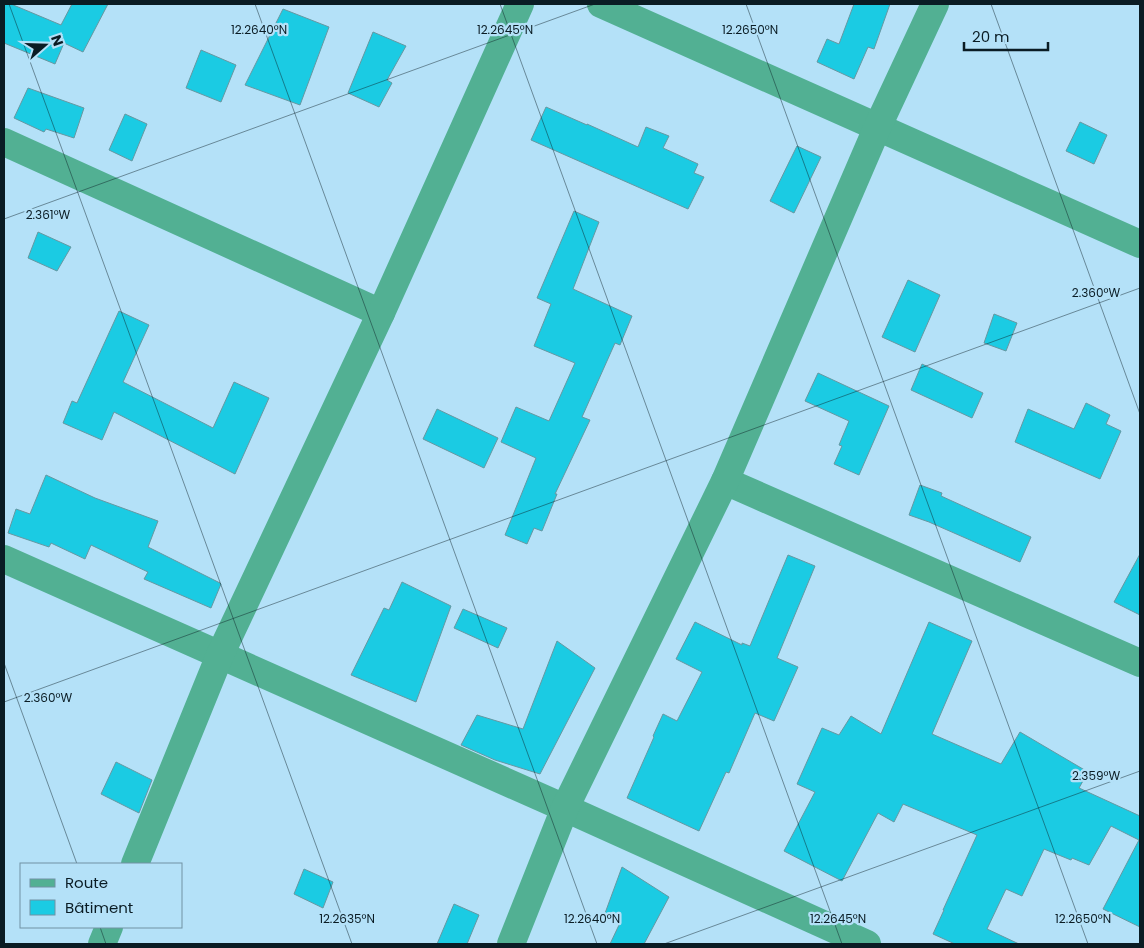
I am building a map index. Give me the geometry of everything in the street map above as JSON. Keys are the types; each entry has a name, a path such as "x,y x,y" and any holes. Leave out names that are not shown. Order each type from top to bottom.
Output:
{"street":[{"path":"135,863 220,655 381,313 520,4"},
{"path":"601,4 1140,244"},
{"path":"511,944 565,808 725,481 878,126 935,4"},
{"path":"4,142 381,313"},
{"path":"725,481 1140,663"},
{"path":"4,559 867,944"},
{"path":"102,944 110,928"}],"building":[{"path":"4,4 11,4 61,25 72,4 108,4 83,52 64,43 55,64 4,43"},
{"path":"854,4 890,4 874,49 868,47 854,79 817,62 827,39 839,44"},
{"path":"283,9 329,27 300,105 245,85"},
{"path":"373,32 406,46 387,80 392,83 379,107 348,93"},
{"path":"201,50 236,65 221,102 186,88"},
{"path":"28,88 84,108 74,138 46,129 44,132 14,118"},
{"path":"546,107 638,147 646,127 669,136 663,148 698,164 694,173 704,177 688,209 531,140"},
{"path":"125,114 147,124 132,161 109,150"},
{"path":"1080,122 1107,135 1094,164 1066,151"},
{"path":"797,146 821,157 794,213 770,201"},
{"path":"574,211 599,222 573,289 632,316 620,345 615,343 582,417 590,420 555,494 557,494 542,531 534,528 527,544 505,535 536,458 501,442 516,407 549,421 575,363 534,346 551,304 537,298"},
{"path":"38,232 71,247 57,271 28,258"},
{"path":"908,280 940,295 915,352 882,337"},
{"path":"119,311 149,325 123,382 213,428 234,382 269,398 235,474 114,412 102,440 63,423 72,401 77,403"},
{"path":"994,314 1017,323 1006,351 984,343"},
{"path":"922,364 983,393 972,418 911,390"},
{"path":"818,373 889,406 859,475 834,464 842,446 839,445 849,421 805,401"},
{"path":"1086,403 1110,415 1106,424 1121,431 1100,479 1015,442 1028,409 1074,429"},
{"path":"437,409 498,438 484,468 423,439"},
{"path":"46,475 95,498 158,521 148,547 220,583 211,608 144,579 148,572 91,545 85,559 51,543 49,547 8,533 16,509 30,514"},
{"path":"920,485 942,493 941,496 1031,537 1020,562 909,515"},
{"path":"1140,554 1140,615 1114,602"},
{"path":"788,555 815,566 777,658 798,667 774,721 755,713 729,773 726,772 699,831 627,798 663,714 677,721 702,672 676,659 695,622 742,645 742,643 750,646"},
{"path":"402,582 451,606 416,702 351,675 384,608 389,610"},
{"path":"463,609 507,628 498,648 454,628"},
{"path":"929,622 972,641 932,734 1001,764 1020,732 1088,772 1079,788 1140,816 1140,927 1103,909 1139,840 1111,826 1089,865 1044,849 1022,896 1006,889 987,929 1019,944 955,944 933,934 977,835 903,804 894,822 878,813 842,881 784,851 815,792 797,784 822,728 839,735 851,716 881,734"},
{"path":"557,641 595,668 540,774 495,760 461,745 477,715 523,729"},
{"path":"116,762 152,780 139,813 101,794"},
{"path":"622,867 669,897 644,944 610,944 619,925 604,916"},
{"path":"304,869 333,882 323,908 294,894"},
{"path":"454,904 479,915 467,944 437,944"}]}
